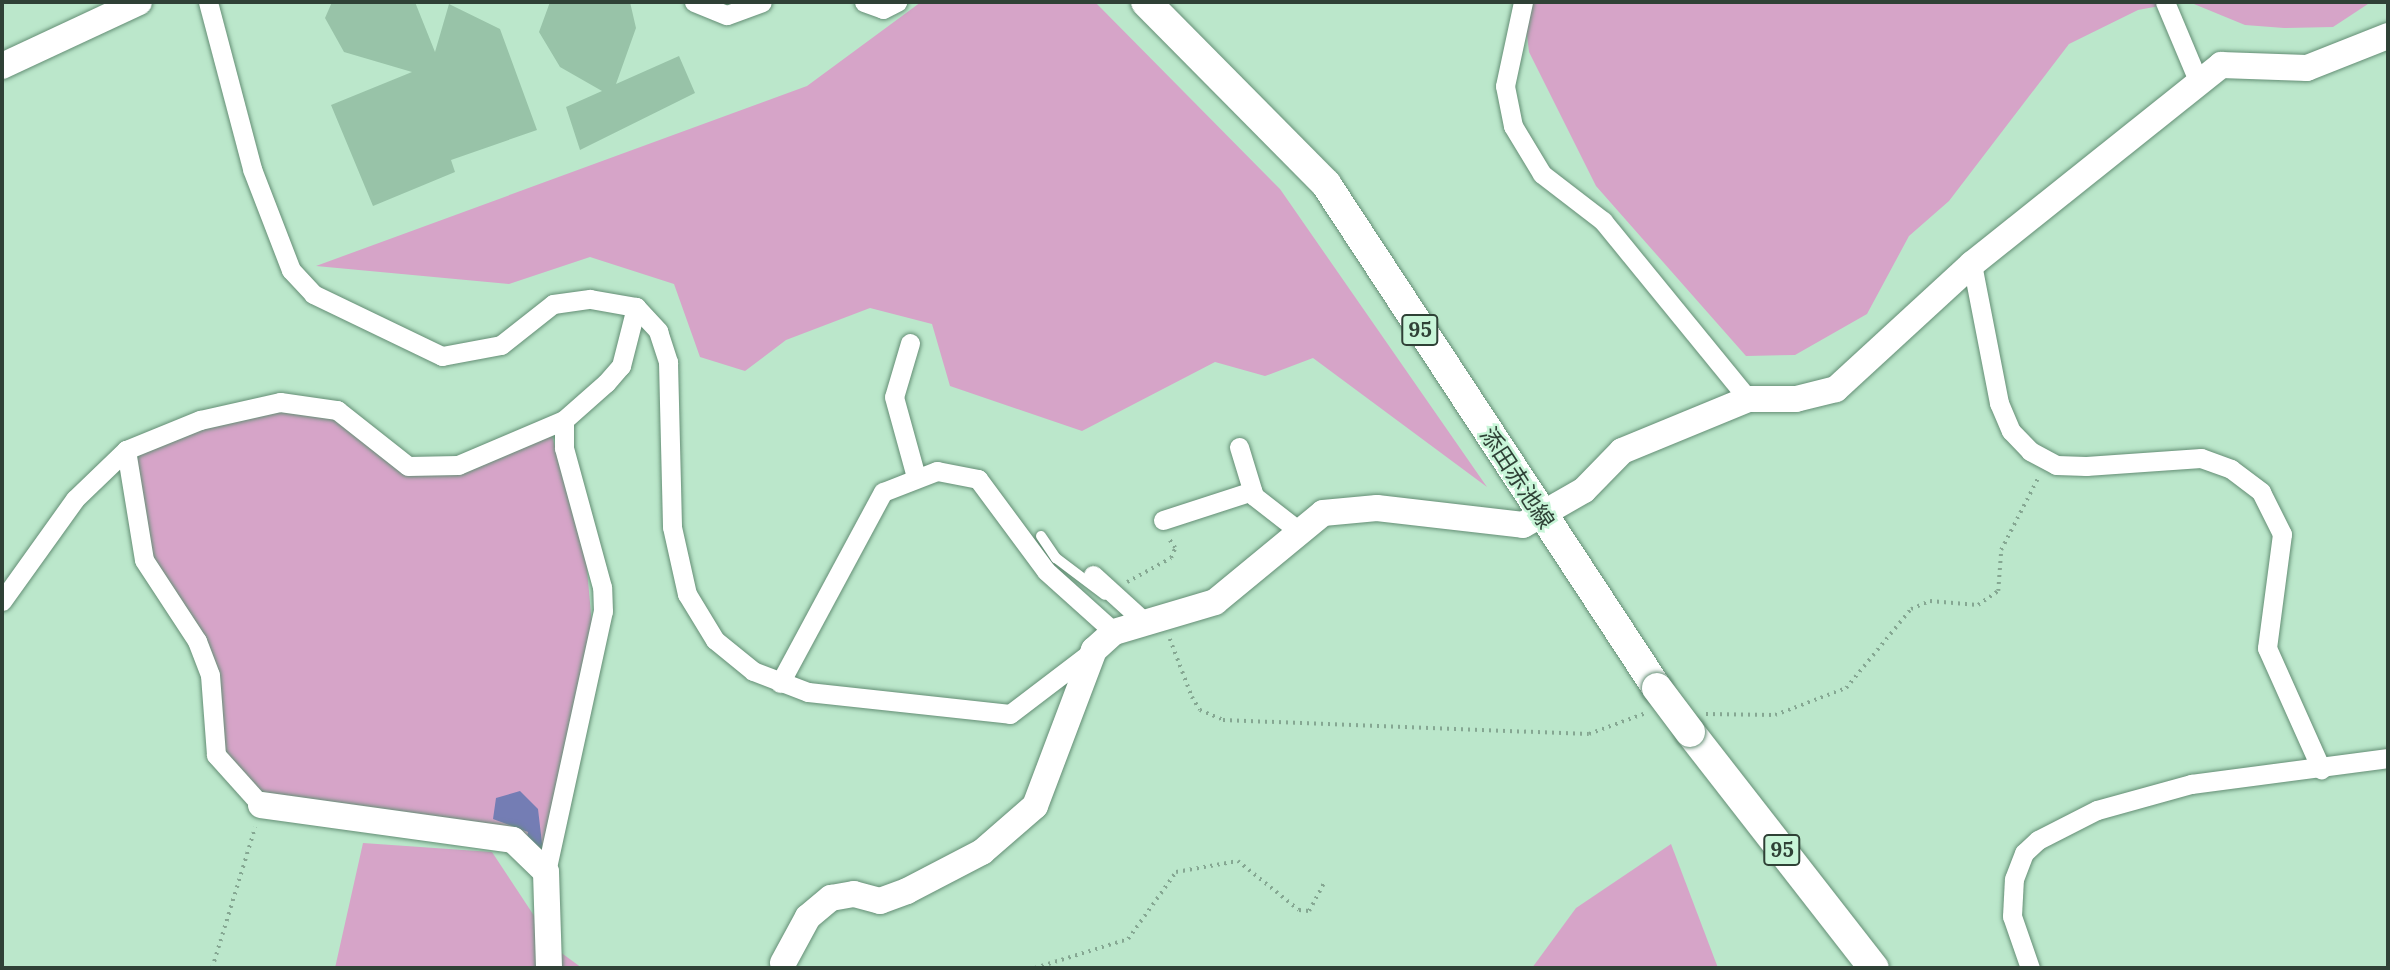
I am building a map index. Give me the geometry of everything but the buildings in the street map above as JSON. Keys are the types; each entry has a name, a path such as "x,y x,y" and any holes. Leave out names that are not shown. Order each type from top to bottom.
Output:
{"main road":[{"name":"添田赤池線","path":"1146,2 1326,184 1657,688 1874,968"}],"street":[{"path":"2,66 139,2"},
{"path":"208,2 256,181 291,270 313,294 442,356 501,345 553,303 590,299 636,307 658,331 668,362 673,527 687,594 715,640 779,683 822,694 1010,714 1073,660 1094,650 1114,632 1140,618 1215,602 1323,513 1348,506 1523,525 1584,490 1622,452 1748,399 1796,399 1836,389 1972,264 2221,65 2307,68 2388,36"},
{"path":"694,2 727,15 762,2"},
{"path":"864,2 883,9 897,2"},
{"path":"1523,2 1505,86 1513,127 1542,174 1603,221 1748,399"},
{"path":"2165,2 2199,83"},
{"path":"1972,264 1999,403 2011,431 2030,451 2056,464 2086,466 2201,458 2231,469 2261,492 2282,534 2267,648 2321,769"},
{"path":"2,601 75,499 126,450 200,420 280,402 337,410 408,467 458,464 564,420 621,366 636,307"},
{"path":"909,343 894,397 916,477"},
{"path":"549,968 546,873 603,611 602,587 564,447 564,420"},
{"path":"1239,447 1252,491 1299,531"},
{"path":"126,450 144,560 197,641 210,675 216,755 261,805 513,841 546,873"},
{"path":"779,683 883,492 937,471 978,479 1045,571 1114,632"},
{"path":"1163,520 1252,491"},
{"path":"1093,575 1140,618"},
{"path":"781,966 808,917 831,898 854,894 880,901 906,891 982,852 1035,806 1094,650"},
{"path":"2030,968 2012,916 2014,879 2024,853 2038,840 2097,810 2191,784 2321,769 2388,758"}],"lane":[{"path":"1041,536 1056,558 1140,618"}],"path":[{"path":"1110,592 1171,558 1175,548 1163,520"},
{"path":"212,968 261,805"},
{"path":"1035,968 1128,939 1176,873 1238,861 1278,898 1309,911 1324,883"}],"shaded area":[{"path":"921,2 1095,2 1280,189 1487,487 1313,358 1265,376 1215,362 1082,431 950,386 932,324 870,308 786,340 745,371 700,357 674,284 590,257 509,284 316,266 807,86"},
{"path":"1523,2 2181,2 2138,10 2069,44 1949,201 1909,236 1867,314 1795,355 1746,356 1596,186 1529,52"},
{"path":"2189,2 2371,2 2333,27 2284,28 2245,25"},
{"path":"337,410 408,466 458,465 552,436 586,558 593,636 547,856 261,805 216,755 210,675 144,560 126,450 240,412"},
{"path":"363,843 492,852 556,949 582,968 335,968"},
{"path":"1671,844 1718,968 1532,968 1576,908"}],"water":[{"path":"520,791 538,809 543,852 526,842 528,832 493,819 496,798"}]}
